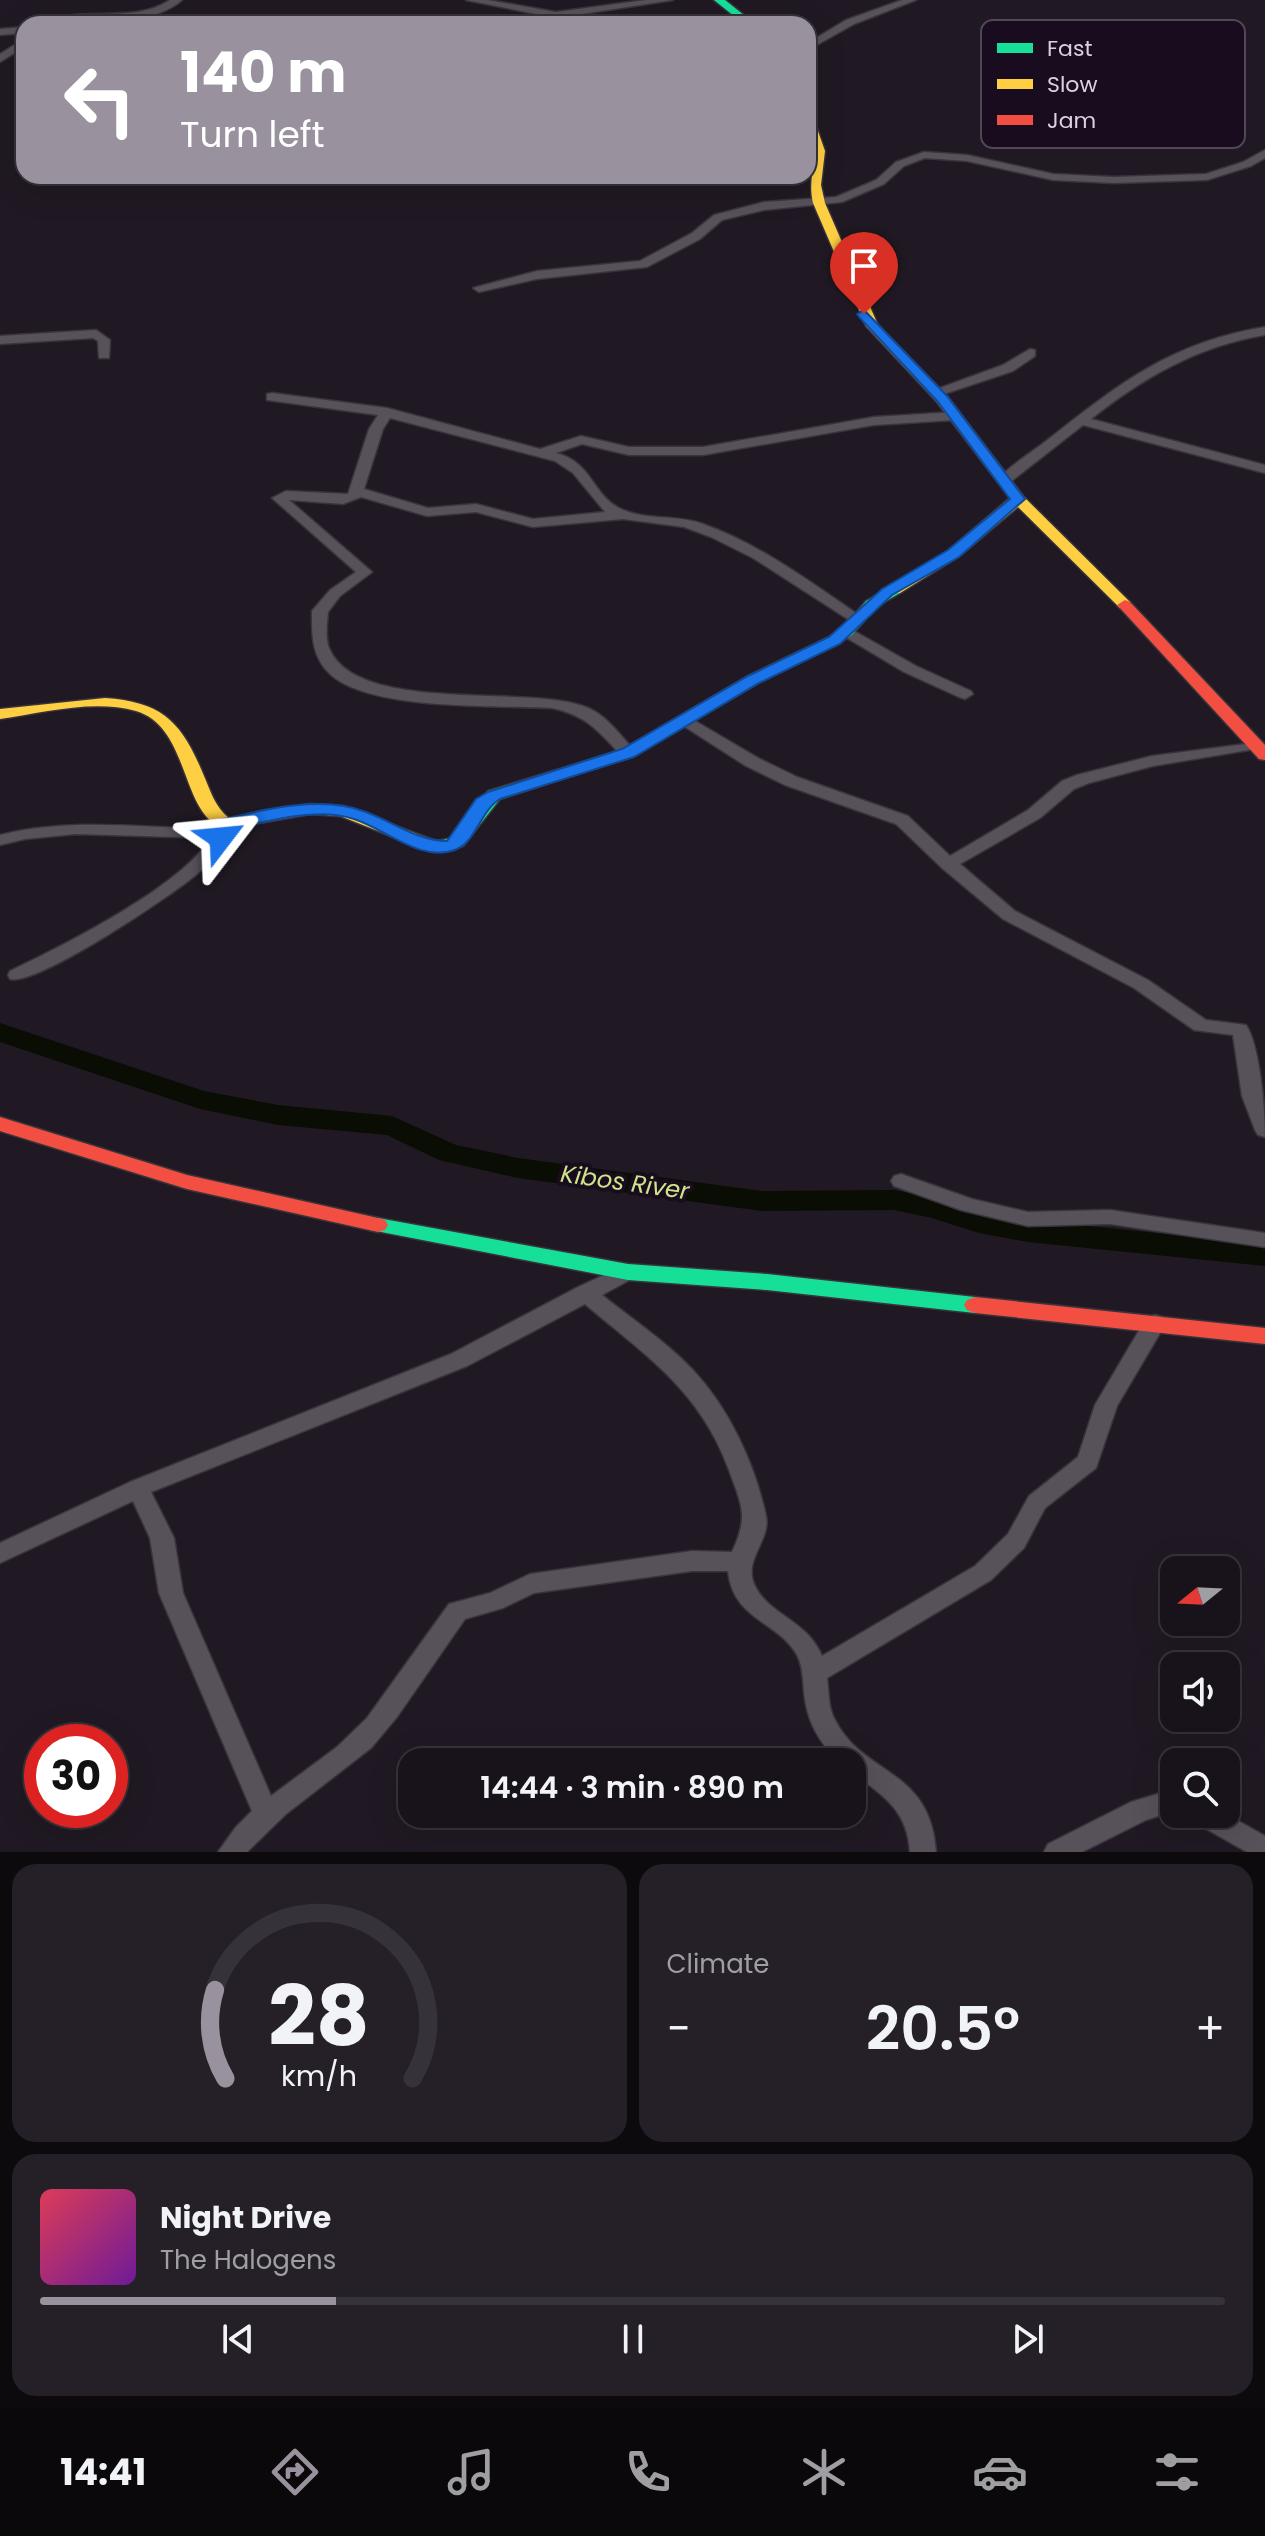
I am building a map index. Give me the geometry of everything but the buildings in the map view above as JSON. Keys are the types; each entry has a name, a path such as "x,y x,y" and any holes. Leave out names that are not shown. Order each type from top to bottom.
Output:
{"street":[{"path":"95,16 161,11 177,0"},
{"path":"471,0 556,15 668,0"},
{"path":"719,0 740,16"},
{"path":"816,42 850,22 911,0"},
{"path":"816,146 820,161 816,180"},
{"path":"479,288 537,275 643,264 696,236 718,217 764,206 819,203 859,193 880,182 912,157 967,158 1053,177 1114,180 1207,177 1247,164 1265,153"},
{"path":"815,184 819,203 864,314 936,392 1018,499 1152,632 1260,750"},
{"path":"1004,480 1080,420 1176,354 1238,335 1265,331"},
{"path":"0,340 96,334 104,340 104,355"},
{"path":"936,392 1008,368 1030,353"},
{"path":"272,397 339,403 387,412 544,452 574,463 611,511 622,515"},
{"path":"358,492 376,429 387,412"},
{"path":"544,452 581,440 629,451 703,451 874,421 955,416"},
{"path":"1080,420 1265,469"},
{"path":"628,753 596,720 579,709 524,701 425,700 349,679 335,671 320,647 320,611 335,593 365,572 279,498 306,496 343,500 358,492 427,512 476,508 533,523 622,515 670,518 715,533 809,585 852,626 910,669 965,694"},
{"path":"0,840 28,832 91,829 182,834 304,810 340,810 428,846 444,848 457,842 482,802 494,795 628,753 852,626 887,592 953,554 1018,499"},
{"path":"0,714 119,704 148,708 170,730 190,762 211,815 224,827"},
{"path":"685,720 752,762 791,781 902,820 1009,915 1141,984 1201,1026 1239,1029 1243,1035 1252,1096 1265,1130"},
{"path":"948,864 1016,826 1068,785 1083,779 1152,761 1260,750"},
{"path":"17,975 80,944 150,899 216,847 224,827"},
{"path":"0,1124 111,1163 253,1201 628,1272 738,1279 1265,1336"},
{"path":"901,1181 968,1205 1028,1219 1110,1217 1265,1240"},
{"path":"0,1554 138,1488 390,1391 459,1360 628,1272"},
{"path":"585,1292 686,1376 718,1422 756,1521 739,1562 742,1586 749,1598 803,1644 815,1673 825,1727 851,1757 911,1805 924,1833 923,1852"},
{"path":"815,1673 983,1573 1016,1541 1037,1502 1088,1462 1106,1405 1155,1323"},
{"path":"138,1488 162,1538 171,1593 267,1815"},
{"path":"231,1852 267,1815 361,1741 424,1661 449,1621 467,1606 495,1601 530,1584 692,1561 739,1562"},
{"path":"1057,1852 1140,1810 1160,1804"},
{"path":"1228,1828 1265,1849"}],"waterway":[{"name":"Kibos River","path":"0,1032 200,1100 278,1115 392,1126 449,1153 518,1168 762,1201 894,1200 936,1208 979,1223 1028,1231 1265,1255"}],"traffic: fast":[{"path":"719,0 740,16"},
{"path":"435,847 457,842 494,795 628,753 754,679 834,640 847,632 871,604 895,590"},
{"path":"378,1225 628,1272 767,1282 975,1305"}],"traffic: slow":[{"path":"816,142 819,151 816,176"},
{"path":"815,184 819,203 872,326 942,399 1018,499 1125,605"},
{"path":"895,590 953,554 1018,499"},
{"path":"0,714 82,703 126,704 145,708 159,716 175,735 210,808 226,824 310,809 343,811 435,847"}],"traffic: jam":[{"path":"1125,605 1265,755"},
{"path":"0,1124 187,1182 378,1225"},
{"path":"975,1305 1265,1336"}],"route":[{"path":"221,838 226,824 322,808 359,815 428,846 450,846 457,842 482,802 494,795 628,753 754,679 834,640 847,632 871,604 887,592 953,554 1018,499 942,399 864,314"}]}
